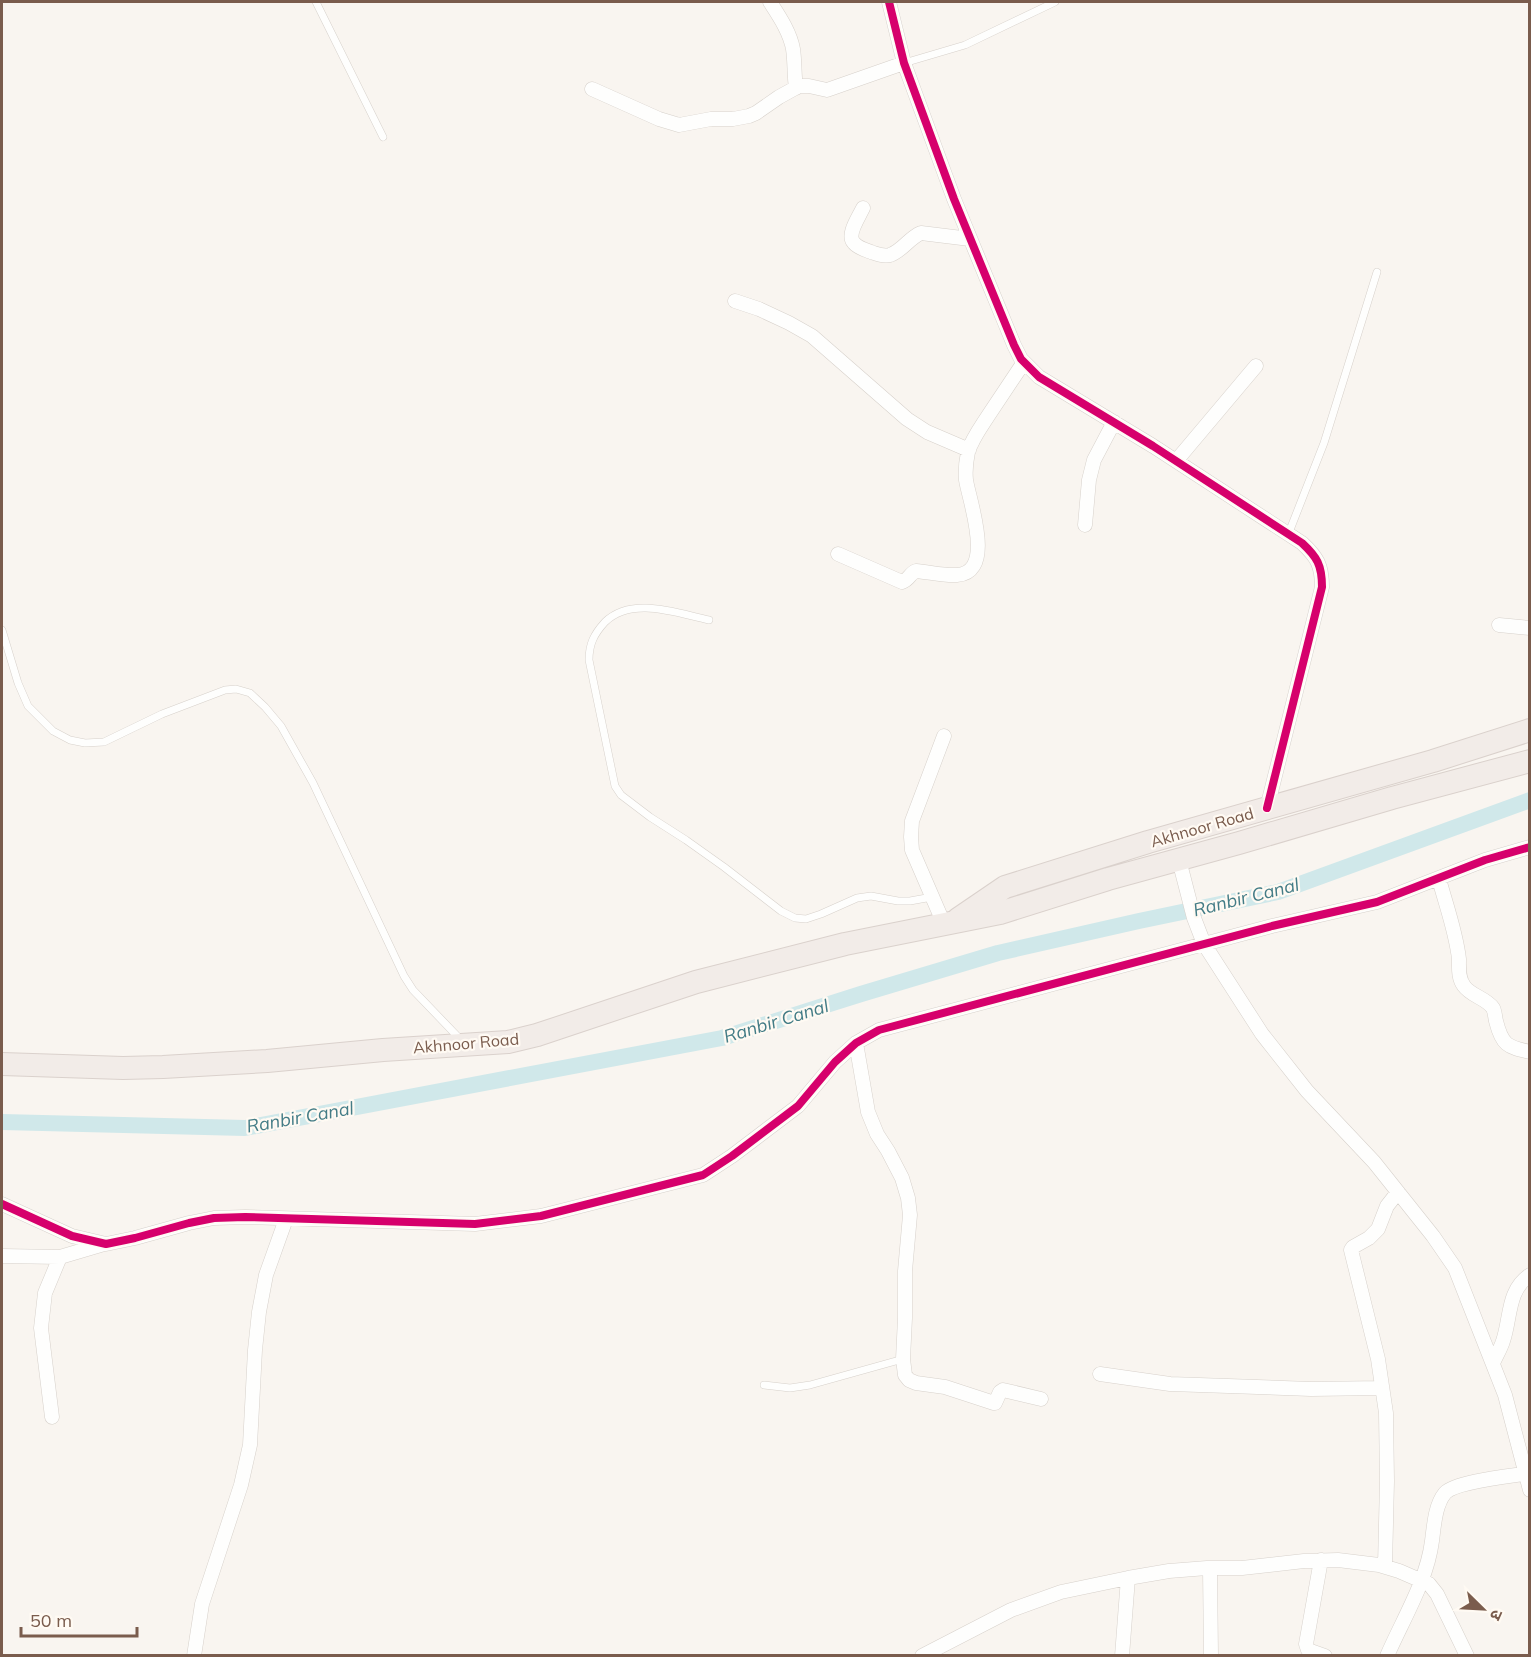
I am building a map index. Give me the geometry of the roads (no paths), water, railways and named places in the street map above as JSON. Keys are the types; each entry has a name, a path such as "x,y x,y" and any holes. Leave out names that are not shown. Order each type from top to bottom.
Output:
{"highway":[{"name":"Akhnoor Road","path":"948,924 1005,887 1148,842 1530,730"},
{"name":"Akhnoor Road","path":"2,1064 163,1067 508,1042 537,1035 696,982 845,944 1000,913 1108,879 1530,761"}],"street":[{"path":"770,2 782,19 791,40 796,88"},
{"path":"889,2 904,63 970,239 1014,345 1024,362 1039,377 1176,461 1302,543 1316,557 1320,566 1322,586 1267,808"},
{"path":"592,89 659,119 679,125 711,118 733,119 749,116 796,88 805,86 827,90 904,63"},
{"path":"863,208 851,238 858,246 878,255 892,255 914,236 921,233 970,239"},
{"path":"735,301 759,309 812,336 907,419 927,432 969,450"},
{"path":"838,555 902,582 916,571 958,575 966,573 973,565 977,553 978,536 966,481 965,466 969,450 977,433 1024,362"},
{"path":"1176,461 1256,366"},
{"path":"1085,525 1089,480 1094,460 1114,422"},
{"path":"1499,625 1530,628"},
{"path":"944,736 912,821 911,837 912,850 932,897 948,924"},
{"path":"2,1256 60,1257 189,1222 214,1218 476,1224 541,1216 703,1175 798,1106 835,1062 856,1043 879,1030 1272,926 1377,902 1485,860 1530,847"},
{"path":"1179,860 1194,918 1204,944 1262,1034 1306,1091 1374,1162 1433,1236 1455,1268 1505,1395 1530,1490"},
{"path":"1439,879 1455,935 1459,975 1463,985 1493,1009 1503,1042 1514,1048 1530,1052"},
{"path":"856,1043 868,1112 877,1134 902,1178 908,1198 910,1215 905,1271 903,1359 905,1375 916,1383 945,1387 994,1403 1003,1390 1041,1399"},
{"path":"1385,1566 1386,1413 1378,1359 1351,1250 1353,1246 1369,1238 1378,1229 1387,1206 1398,1192"},
{"path":"2,1204 72,1236 106,1244"},
{"path":"194,1656 202,1604 241,1485 250,1444 259,1312 266,1275 286,1219"},
{"path":"52,1417 41,1328 45,1293 60,1257"},
{"path":"1493,1363 1503,1341 1514,1294 1523,1279 1530,1275"},
{"path":"1100,1374 1170,1384 1311,1389 1382,1388"},
{"path":"1387,1656 1422,1581 1431,1553 1439,1504 1446,1492 1457,1485 1527,1473"},
{"path":"1321,1560 1306,1644 1308,1650 1324,1656"},
{"path":"922,1656 1011,1610 1061,1592 1168,1571 1338,1560 1385,1566 1433,1588 1467,1656"},
{"path":"1210,1568 1211,1656"},
{"path":"1122,1656 1128,1578"}],"lane":[{"path":"316,2 383,137"},
{"path":"904,63 964,45 1055,2"},
{"path":"1288,535 1324,443 1377,272"},
{"path":"708,620 668,611 635,608 621,611 610,617 593,637 589,648 589,660 615,786 621,795 650,818 724,867 781,911 795,918 806,919 821,915 857,898 871,896 910,901 932,897"},
{"path":"2,630 18,683 28,706 53,731 70,740 85,743 104,742 162,714 225,690 236,689 250,693 266,707 281,726 314,783 404,976 413,990 466,1045"},
{"path":"764,1385 790,1388 810,1385 903,1359"}],"waterway":[{"name":"Ranbir Canal","path":"2,1122 245,1128 722,1038 998,953 1278,892 1530,800"}]}
